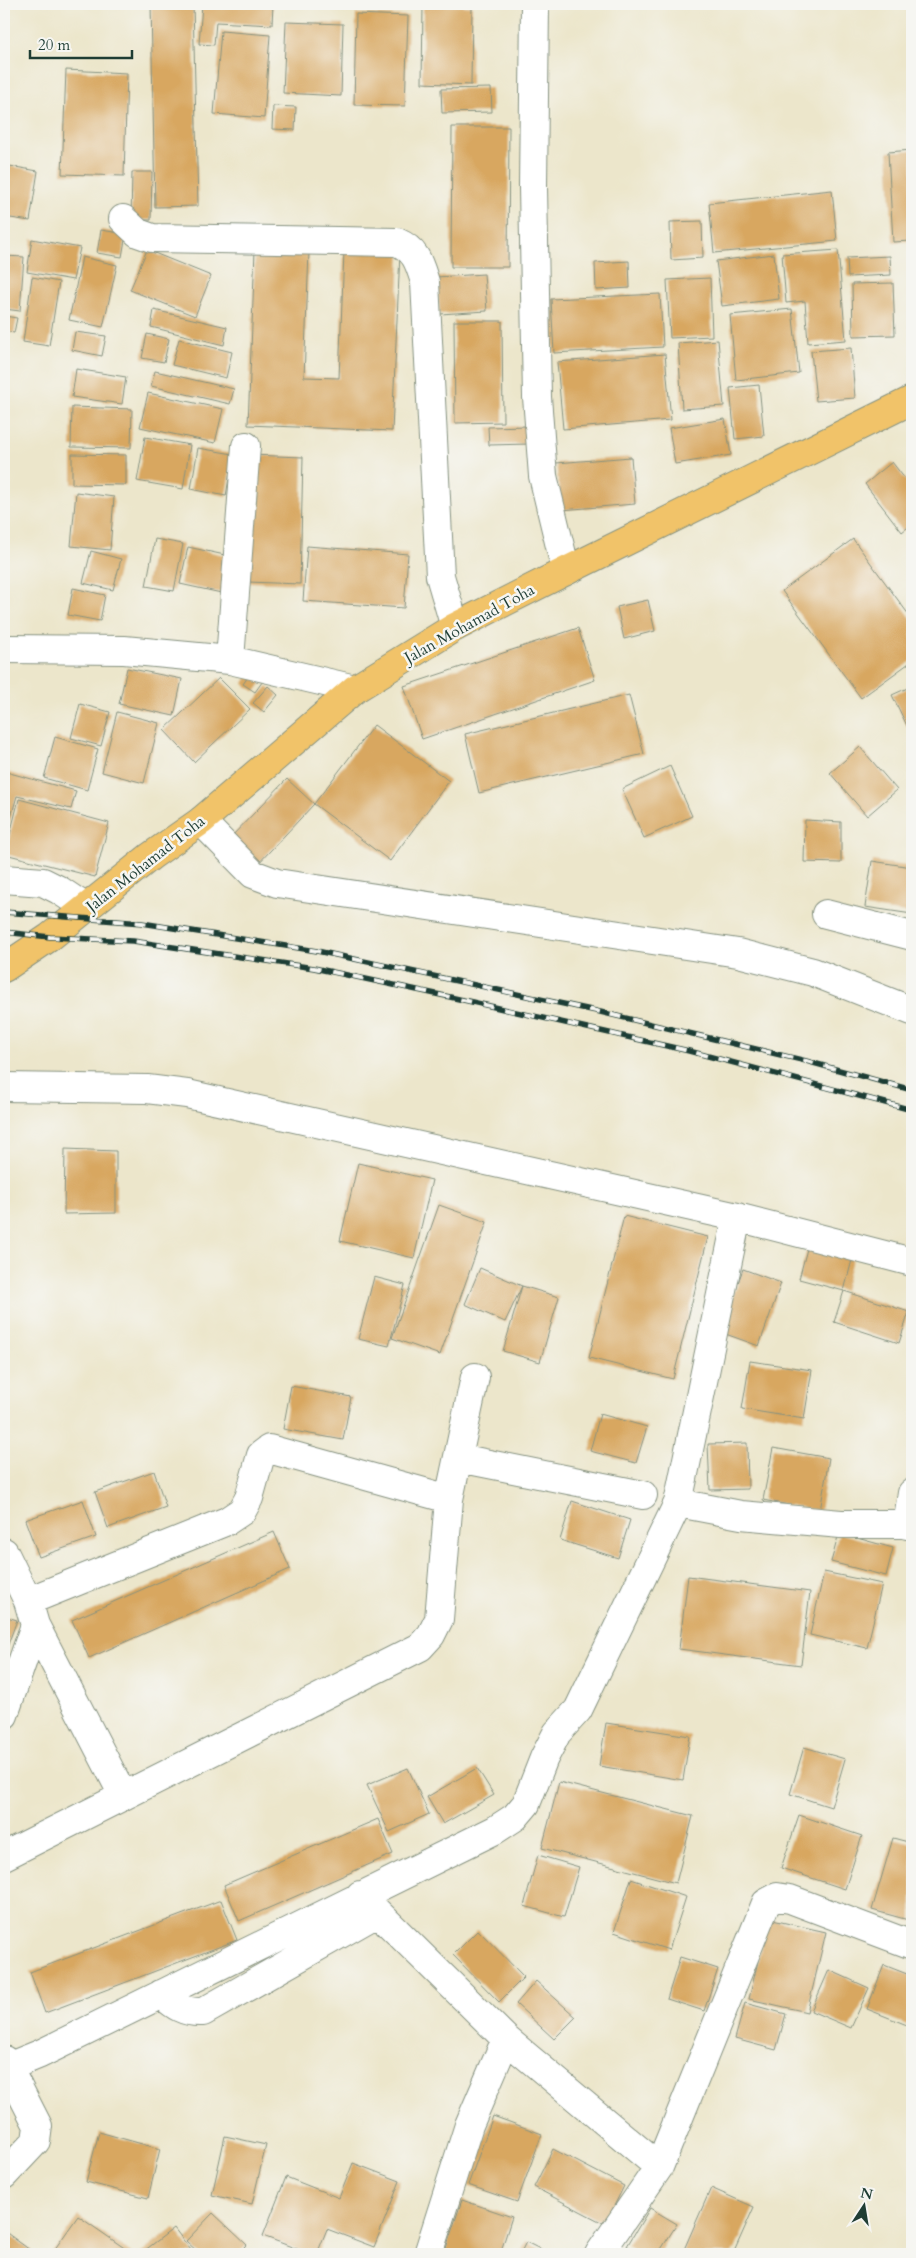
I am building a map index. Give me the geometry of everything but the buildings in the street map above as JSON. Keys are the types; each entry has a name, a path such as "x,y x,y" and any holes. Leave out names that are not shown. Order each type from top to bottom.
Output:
{"main road":[{"name":"Jalan Mohamad Toha","path":"4,968 80,914 151,856 201,821 355,689 456,628 566,571 912,400"}],"street":[{"path":"535,4 533,187 537,397 543,476 566,571"},
{"path":"123,220 138,233 152,238 397,242 412,250 421,268 424,282 440,576 456,628"},
{"path":"230,660 246,446"},
{"path":"4,650 124,650 230,660 355,689"},
{"path":"201,821 252,874 277,883 738,953 813,972 912,1011"},
{"path":"4,879 43,882 59,890 80,914"},
{"path":"826,914 912,936"},
{"path":"4,1086 147,1089 187,1094 737,1217 912,1262"},
{"path":"4,2175 36,2141 38,2134 38,2126 6,2064 40,2054 161,1994 369,1904 495,1830 515,1817 526,1804 544,1758 557,1733 578,1710 678,1503 737,1217"},
{"path":"4,1856 420,1646 431,1635 438,1619 449,1499 475,1377"},
{"path":"31,1613 227,1521 242,1511 249,1498 261,1455 269,1449 449,1499"},
{"path":"459,1458 643,1495"},
{"path":"678,1503 741,1515 841,1524 910,1525 912,1493"},
{"path":"4,1552 31,1613 122,1795"},
{"path":"4,1715 31,1613"},
{"path":"599,2254 659,2167 763,1910 770,1899 777,1897 790,1899 912,1945"},
{"path":"369,1904 506,2039 659,2167"},
{"path":"428,2254 470,2125 506,2039"}],"railway":[{"path":"4,912 142,923 317,951 596,1011 806,1061 912,1090"},
{"path":"4,932 50,937 133,941 314,968 689,1051 912,1110"}]}
